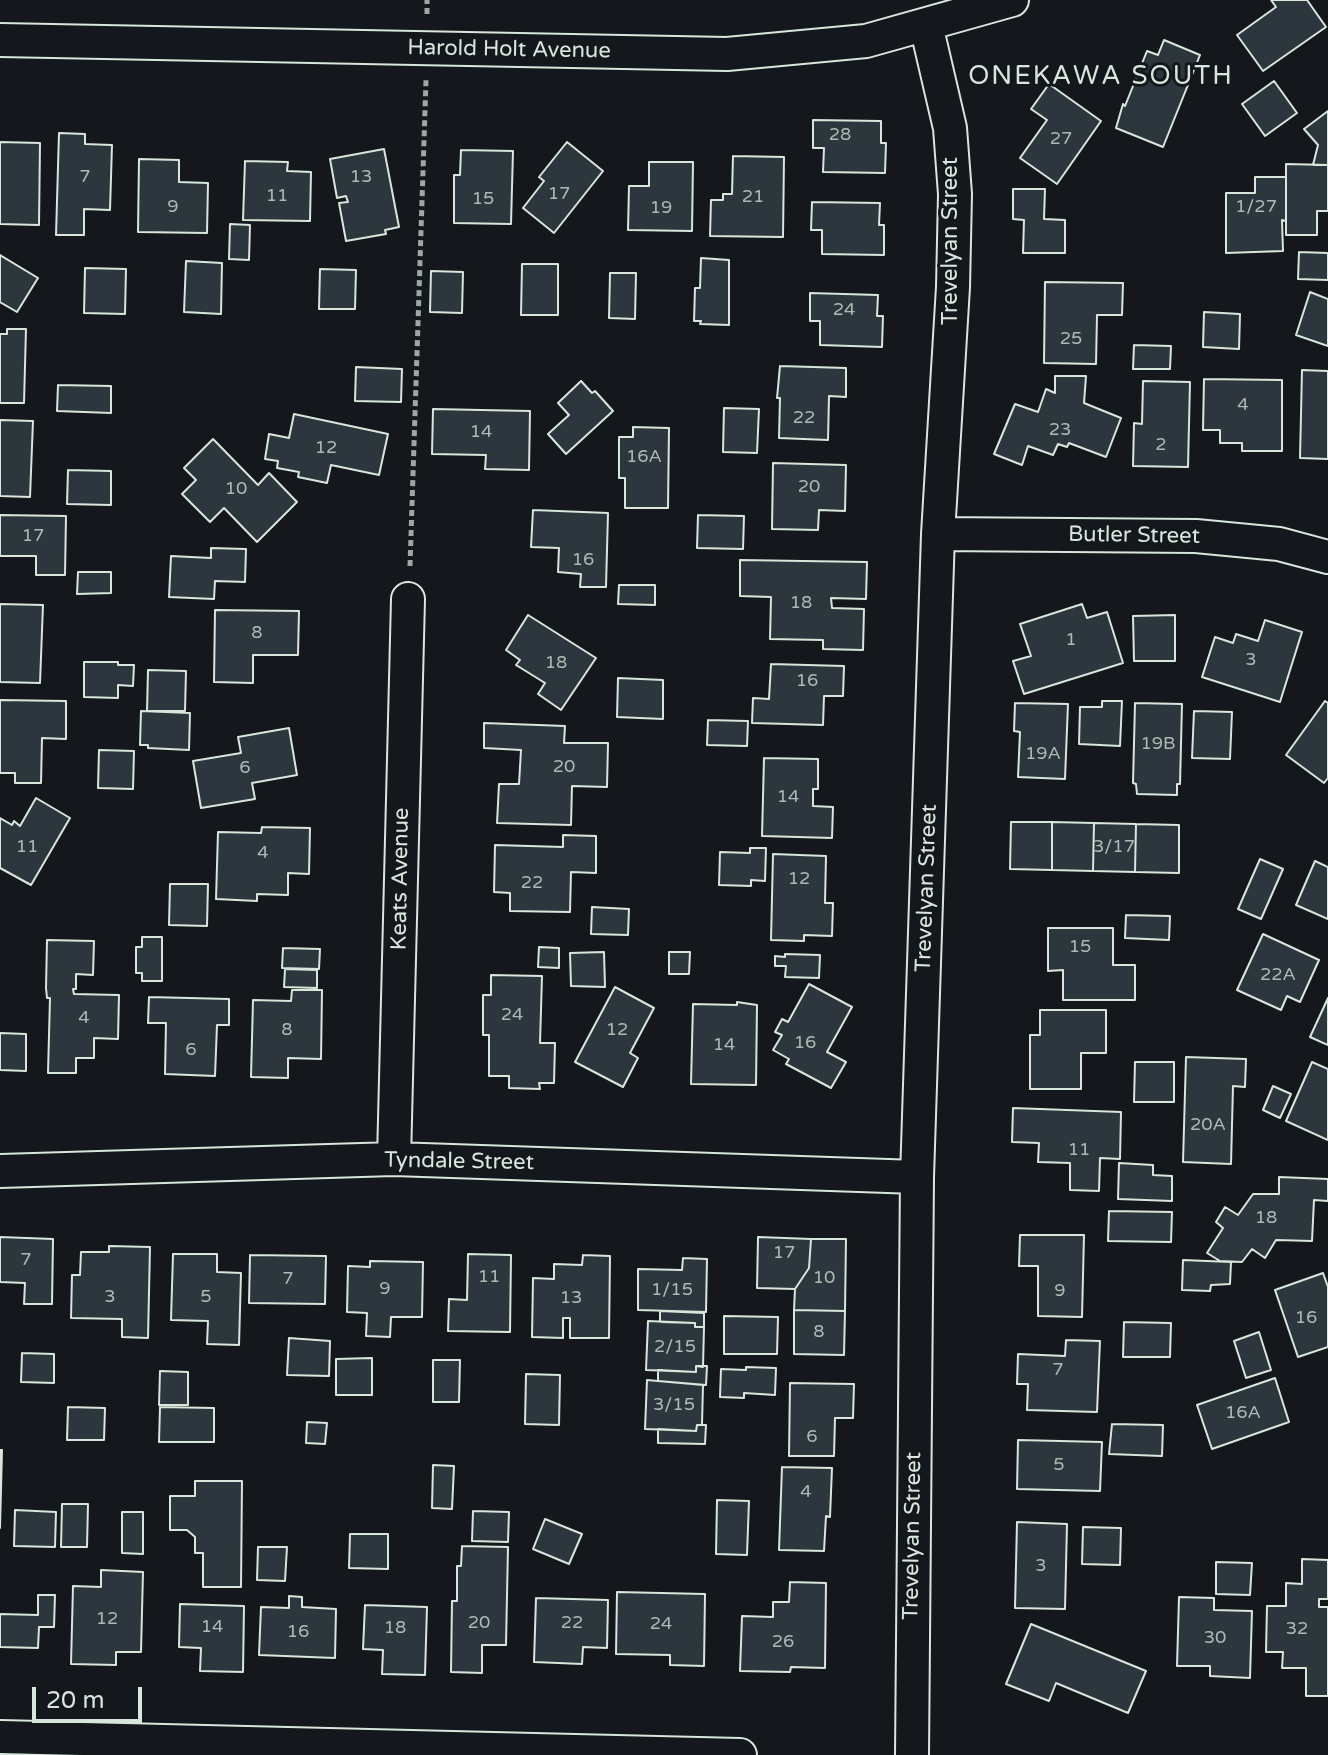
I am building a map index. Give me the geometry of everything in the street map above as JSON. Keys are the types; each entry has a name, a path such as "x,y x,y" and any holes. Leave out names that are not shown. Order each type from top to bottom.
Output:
{"street":[{"name":"Harold Holt Avenue","path":"0,40 727,54 866,41 1012,0"},
{"name":"Trevelyan Street","path":"912,1755 917,1177 938,534 953,287 955,194 950,128 926,25"},
{"name":"Butler Street","path":"938,534 1196,536 1279,544 1328,557"},
{"name":"Keats Avenue","path":"394,1159 408,599"},
{"name":"Tyndale Street","path":"0,1171 394,1159 917,1177"},
{"path":"0,1737 740,1755"}],"path":[{"path":"408,599 427,0"}],"building":[{"path":"1271,0 1307,0 1326,27 1263,71 1237,35 1276,7"},
{"path":"1164,40 1200,55 1163,147 1116,128 1123,104 1125,106 1147,51 1158,55"},
{"path":"1274,81 1297,113 1265,136 1242,104"},
{"path":"1049,84 1101,121 1057,184 1020,158 1047,120 1031,109"},
{"path":"1328,111 1328,165 1313,165 1318,145 1304,129"},
{"path":"813,120 881,121 881,143 886,143 885,173 823,172 824,148 813,148"},
{"path":"59,133 85,134 85,144 112,145 110,210 84,209 84,235 56,235"},
{"path":"0,142 40,143 39,225 0,224"},
{"path":"567,142 603,171 554,233 523,208 544,181 539,177"},
{"path":"384,149 399,227 385,230 386,234 346,241 339,203 348,202 346,196 337,198 330,159"},
{"path":"461,150 513,151 511,224 454,223 454,175 460,175"},
{"path":"733,156 784,157 783,237 710,236 711,200 723,200 723,194 732,194"},
{"path":"139,159 179,160 179,182 208,183 207,233 138,232"},
{"path":"245,161 288,162 287,171 311,172 310,221 243,220"},
{"path":"649,162 693,162 692,231 628,230 629,186 649,186"},
{"path":"1286,164 1328,165 1328,211 1317,211 1317,235 1286,235"},
{"path":"1255,177 1286,177 1283,251 1226,253 1226,193 1255,193"},
{"path":"1013,189 1045,189 1044,219 1065,220 1065,253 1023,253 1024,220 1013,219"},
{"path":"812,202 880,203 879,225 884,225 884,255 822,254 822,230 811,230"},
{"path":"230,224 250,225 249,260 229,259"},
{"path":"1299,252 1328,253 1328,280 1298,279"},
{"path":"0,255 38,278 17,312 0,302"},
{"path":"701,258 729,260 729,325 694,321 695,288 700,288"},
{"path":"186,261 222,263 221,314 184,312"},
{"path":"522,264 558,264 558,315 521,315"},
{"path":"85,268 126,269 125,314 84,313"},
{"path":"320,269 356,270 355,309 319,309"},
{"path":"431,271 463,272 462,313 430,312"},
{"path":"610,273 636,273 635,319 609,318"},
{"path":"1045,282 1123,283 1122,315 1097,315 1096,364 1044,363"},
{"path":"1310,292 1328,299 1328,346 1296,335"},
{"path":"810,293 878,295 877,316 883,316 882,347 820,345 820,321 810,321"},
{"path":"1204,312 1240,314 1239,349 1203,347"},
{"path":"7,329 26,329 24,403 0,403 0,334 7,334"},
{"path":"1134,345 1171,346 1170,369 1133,369"},
{"path":"780,366 846,368 846,397 829,396 828,440 779,438 780,398 777,398"},
{"path":"356,367 402,369 401,402 355,401"},
{"path":"1302,370 1328,371 1328,459 1300,458"},
{"path":"1055,376 1086,376 1084,403 1121,418 1106,457 1069,443 1067,447 1058,444 1053,455 1028,446 1022,465 994,454 1015,404 1038,412 1046,389 1055,393"},
{"path":"1204,379 1282,380 1282,451 1242,451 1242,443 1220,443 1220,430 1203,430"},
{"path":"581,381 613,411 566,454 548,434 569,415 558,403"},
{"path":"1143,381 1190,382 1188,467 1133,466 1134,423 1142,424"},
{"path":"58,385 111,386 111,413 57,411"},
{"path":"724,408 759,409 757,453 723,452"},
{"path":"433,409 530,411 529,470 485,469 486,455 432,454"},
{"path":"294,414 388,434 379,475 331,465 327,483 298,477 299,472 277,468 278,461 265,459 269,434 289,438"},
{"path":"0,420 33,421 30,497 0,496"},
{"path":"633,427 669,428 668,508 625,508 625,478 619,478 619,437 633,437"},
{"path":"213,439 258,485 269,473 297,502 257,542 224,508 210,522 182,494 196,480 184,468"},
{"path":"773,463 846,465 845,511 819,510 818,530 772,529"},
{"path":"68,470 111,471 111,505 67,504"},
{"path":"533,510 608,513 606,587 580,587 581,574 558,572 559,548 531,547"},
{"path":"0,515 66,516 65,575 36,575 36,556 0,556"},
{"path":"698,515 744,516 743,549 697,548"},
{"path":"211,548 246,549 245,582 215,581 214,599 169,597 171,556 211,558"},
{"path":"740,560 867,562 866,599 831,598 832,608 864,609 863,650 823,649 823,640 770,639 771,597 740,596"},
{"path":"78,572 111,572 111,593 77,594"},
{"path":"619,585 655,585 655,605 618,604"},
{"path":"0,604 43,605 40,683 0,682"},
{"path":"1082,604 1087,618 1107,612 1123,663 1024,694 1013,661 1031,656 1020,624"},
{"path":"215,610 299,611 298,655 253,655 253,683 214,682"},
{"path":"528,615 596,658 561,710 538,694 545,683 516,665 520,660 506,650"},
{"path":"1175,615 1175,661 1134,661 1133,616"},
{"path":"1265,620 1302,632 1280,702 1202,677 1215,637 1233,643 1236,634 1258,641"},
{"path":"84,662 134,665 133,686 118,685 118,698 84,697"},
{"path":"771,664 844,666 843,696 824,696 823,725 752,723 753,698 769,699"},
{"path":"148,670 186,671 185,711 147,711"},
{"path":"618,678 663,680 663,719 617,717"},
{"path":"0,700 66,701 66,739 42,738 41,783 15,783 15,773 0,773"},
{"path":"1102,701 1122,701 1120,746 1079,744 1080,707 1102,707"},
{"path":"1325,701 1328,703 1328,778 1324,783 1286,755"},
{"path":"1015,703 1068,704 1065,779 1018,777 1020,732 1014,731"},
{"path":"1135,703 1182,704 1177,795 1137,794 1136,784 1133,783"},
{"path":"141,711 190,713 189,750 140,745"},
{"path":"1194,711 1232,712 1230,759 1192,758"},
{"path":"708,720 748,721 747,746 707,745"},
{"path":"484,723 565,726 564,743 608,743 607,787 572,786 571,825 497,823 499,784 519,784 521,750 484,748"},
{"path":"289,728 297,775 252,783 255,799 201,808 193,761 241,753 238,737"},
{"path":"99,750 134,751 133,789 98,788"},
{"path":"764,758 818,759 818,789 813,789 813,806 833,807 832,838 762,836"},
{"path":"36,798 70,818 31,885 0,868 0,818 12,825 14,821 20,826"},
{"path":"1011,822 1052,822 1052,870 1010,869"},
{"path":"1052,822 1094,823 1093,871 1052,870"},
{"path":"1094,823 1136,824 1135,872 1093,871"},
{"path":"1136,824 1179,825 1179,873 1135,872"},
{"path":"262,827 310,828 309,874 288,873 288,895 257,894 257,901 216,899 218,832 261,833"},
{"path":"563,835 596,836 596,873 571,872 570,912 510,911 510,893 494,892 495,845 563,847"},
{"path":"750,848 766,848 765,881 751,880 751,886 719,885 720,852 750,853"},
{"path":"773,854 826,856 825,903 833,903 832,936 804,935 804,941 771,940"},
{"path":"1260,859 1283,869 1261,919 1238,909"},
{"path":"1315,861 1328,867 1328,919 1296,905"},
{"path":"170,884 208,884 207,926 169,925"},
{"path":"592,907 629,909 628,935 591,934"},
{"path":"1126,915 1170,916 1169,940 1125,938"},
{"path":"1048,928 1113,928 1113,965 1135,965 1135,1000 1063,1000 1063,970 1048,971"},
{"path":"1263,934 1319,960 1300,1002 1287,996 1281,1010 1237,990"},
{"path":"142,937 162,937 162,981 142,981 142,973 136,973 136,947 142,947"},
{"path":"47,940 94,941 93,975 76,974 74,994 119,995 118,1039 94,1038 94,1058 76,1058 76,1073 48,1073 50,998 47,998 46,988"},
{"path":"539,947 559,948 559,968 538,967"},
{"path":"283,948 320,949 319,969 282,968"},
{"path":"604,952 605,987 571,986 570,953"},
{"path":"669,952 690,952 689,974 669,974"},
{"path":"785,954 820,955 819,978 785,977 786,966 775,966 775,956 785,957"},
{"path":"285,969 317,970 317,988 284,987"},
{"path":"491,975 542,976 540,1043 555,1043 554,1083 539,1083 540,1089 509,1088 509,1076 489,1076 489,1035 483,1035 483,995 491,995"},
{"path":"809,984 852,1007 827,1052 846,1062 831,1088 786,1064 789,1059 773,1050 782,1035 775,1032 782,1019 788,1022"},
{"path":"615,987 654,1008 630,1053 638,1058 623,1087 575,1062"},
{"path":"292,990 322,990 321,1059 288,1058 288,1078 251,1077 253,1000 291,1001"},
{"path":"149,997 229,999 229,1025 217,1025 215,1076 165,1074 166,1023 148,1023"},
{"path":"1328,998 1328,1045 1310,1037"},
{"path":"737,1002 757,1005 756,1085 691,1084 693,1004 737,1005"},
{"path":"1040,1010 1106,1010 1106,1053 1081,1053 1081,1089 1030,1089 1030,1035 1040,1035"},
{"path":"0,1033 26,1034 26,1071 0,1070"},
{"path":"1186,1057 1246,1059 1245,1087 1233,1086 1231,1164 1183,1162"},
{"path":"1135,1062 1174,1062 1174,1102 1134,1102"},
{"path":"1312,1062 1328,1069 1328,1140 1286,1121"},
{"path":"1273,1086 1291,1094 1280,1118 1263,1110"},
{"path":"1013,1108 1121,1112 1120,1159 1100,1158 1099,1191 1070,1190 1070,1163 1038,1162 1039,1143 1012,1142"},
{"path":"1119,1163 1153,1165 1153,1175 1172,1176 1172,1201 1118,1199"},
{"path":"1279,1177 1328,1179 1328,1201 1314,1200 1312,1241 1276,1240 1265,1258 1252,1249 1242,1262 1220,1261 1207,1253 1223,1228 1216,1222 1225,1207 1238,1215 1253,1194 1279,1194"},
{"path":"1109,1211 1172,1212 1171,1242 1108,1241"},
{"path":"1020,1235 1084,1235 1082,1317 1038,1316 1038,1266 1019,1266"},
{"path":"0,1237 53,1239 52,1304 24,1304 25,1283 0,1282"},
{"path":"758,1237 811,1239 809,1268 795,1289 757,1288"},
{"path":"811,1239 846,1239 845,1311 794,1310 795,1289 809,1268"},
{"path":"109,1246 150,1247 148,1338 122,1337 122,1319 71,1318 72,1275 80,1275 81,1252 109,1252"},
{"path":"173,1254 217,1254 217,1272 241,1273 239,1345 207,1344 208,1321 171,1320"},
{"path":"468,1254 511,1255 510,1332 448,1331 449,1299 467,1300"},
{"path":"250,1255 326,1256 325,1304 249,1303"},
{"path":"583,1255 610,1256 609,1338 570,1338 570,1318 563,1318 563,1338 532,1337 533,1278 554,1279 554,1264 582,1265"},
{"path":"683,1258 707,1259 706,1312 638,1310 638,1269 682,1270"},
{"path":"1183,1260 1231,1262 1230,1284 1211,1285 1210,1291 1182,1290"},
{"path":"370,1261 423,1262 422,1317 391,1317 390,1337 366,1336 367,1313 347,1312 348,1266 370,1267"},
{"path":"1323,1273 1328,1287 1328,1347 1298,1357 1275,1290"},
{"path":"794,1310 845,1311 844,1355 794,1354"},
{"path":"660,1311 704,1313 704,1327 695,1327 695,1323 660,1322"},
{"path":"724,1316 778,1317 777,1354 724,1354"},
{"path":"648,1321 695,1323 695,1327 704,1327 703,1367 696,1366 696,1372 646,1370"},
{"path":"1124,1322 1171,1323 1170,1357 1123,1357"},
{"path":"1259,1332 1271,1370 1246,1378 1234,1341"},
{"path":"289,1338 330,1341 329,1376 287,1375"},
{"path":"1066,1340 1100,1341 1097,1412 1027,1410 1028,1384 1017,1384 1018,1354 1065,1356"},
{"path":"22,1353 54,1354 54,1383 21,1382"},
{"path":"372,1358 372,1395 336,1395 336,1359"},
{"path":"433,1360 460,1360 459,1402 433,1402"},
{"path":"696,1366 707,1366 706,1385 658,1381 658,1370 696,1372"},
{"path":"746,1367 776,1368 775,1395 744,1393 744,1398 720,1397 721,1369 746,1370"},
{"path":"160,1371 188,1372 188,1405 159,1405"},
{"path":"526,1374 560,1375 559,1425 525,1424"},
{"path":"1275,1378 1289,1422 1212,1449 1197,1405"},
{"path":"647,1380 703,1385 702,1425 697,1425 696,1431 645,1429"},
{"path":"790,1383 854,1384 853,1418 835,1418 834,1456 789,1456"},
{"path":"68,1407 105,1408 104,1440 67,1440"},
{"path":"160,1407 214,1408 214,1442 159,1442"},
{"path":"307,1422 327,1423 325,1444 306,1443"},
{"path":"1112,1424 1163,1425 1162,1456 1109,1454"},
{"path":"697,1425 706,1425 705,1444 658,1443 658,1429 696,1431"},
{"path":"1018,1440 1102,1442 1100,1491 1017,1489"},
{"path":"0,1450 2,1450 0,1528"},
{"path":"433,1465 454,1466 452,1509 432,1508"},
{"path":"782,1467 832,1468 830,1517 826,1516 824,1551 779,1550"},
{"path":"195,1481 242,1481 241,1587 203,1587 203,1553 195,1553 195,1537 187,1530 170,1530 170,1496 195,1496"},
{"path":"717,1500 749,1501 747,1555 716,1554"},
{"path":"62,1504 88,1504 87,1547 61,1547"},
{"path":"15,1510 56,1512 55,1547 14,1546"},
{"path":"473,1511 509,1512 508,1542 472,1541"},
{"path":"122,1512 143,1512 143,1554 122,1553"},
{"path":"545,1519 582,1534 569,1564 533,1549"},
{"path":"1017,1522 1067,1524 1065,1609 1015,1608"},
{"path":"1083,1527 1121,1528 1120,1565 1082,1564"},
{"path":"350,1534 388,1534 388,1569 349,1568"},
{"path":"462,1546 508,1547 506,1645 482,1645 482,1673 451,1672 452,1601 457,1601 457,1566 461,1566"},
{"path":"258,1547 287,1547 285,1581 257,1580"},
{"path":"1302,1559 1328,1560 1328,1599 1319,1599 1319,1607 1328,1607 1328,1696 1306,1696 1306,1668 1282,1668 1283,1652 1266,1652 1267,1606 1286,1606 1286,1583 1302,1584"},
{"path":"1216,1562 1252,1563 1250,1595 1216,1594"},
{"path":"101,1570 143,1572 141,1652 116,1652 116,1665 71,1664 73,1586 101,1587"},
{"path":"790,1582 826,1583 825,1668 791,1667 790,1672 740,1671 742,1616 773,1617 773,1602 789,1602"},
{"path":"617,1592 705,1594 704,1666 670,1665 670,1655 616,1654"},
{"path":"38,1595 55,1595 54,1627 39,1627 38,1648 0,1647 0,1614 38,1615"},
{"path":"289,1596 302,1597 302,1607 336,1609 335,1658 259,1655 261,1607 289,1608"},
{"path":"1179,1597 1214,1598 1214,1610 1252,1611 1250,1678 1210,1676 1210,1666 1177,1666"},
{"path":"536,1598 608,1600 607,1648 583,1647 582,1664 534,1662"},
{"path":"180,1604 244,1606 243,1672 200,1671 201,1648 179,1647"},
{"path":"365,1605 427,1607 425,1675 382,1674 383,1650 363,1649"},
{"path":"1031,1624 1146,1671 1128,1713 1056,1683 1049,1701 1006,1684"}],"district":[{"name":"ONEKAWA SOUTH","path":"1101,77"}]}
